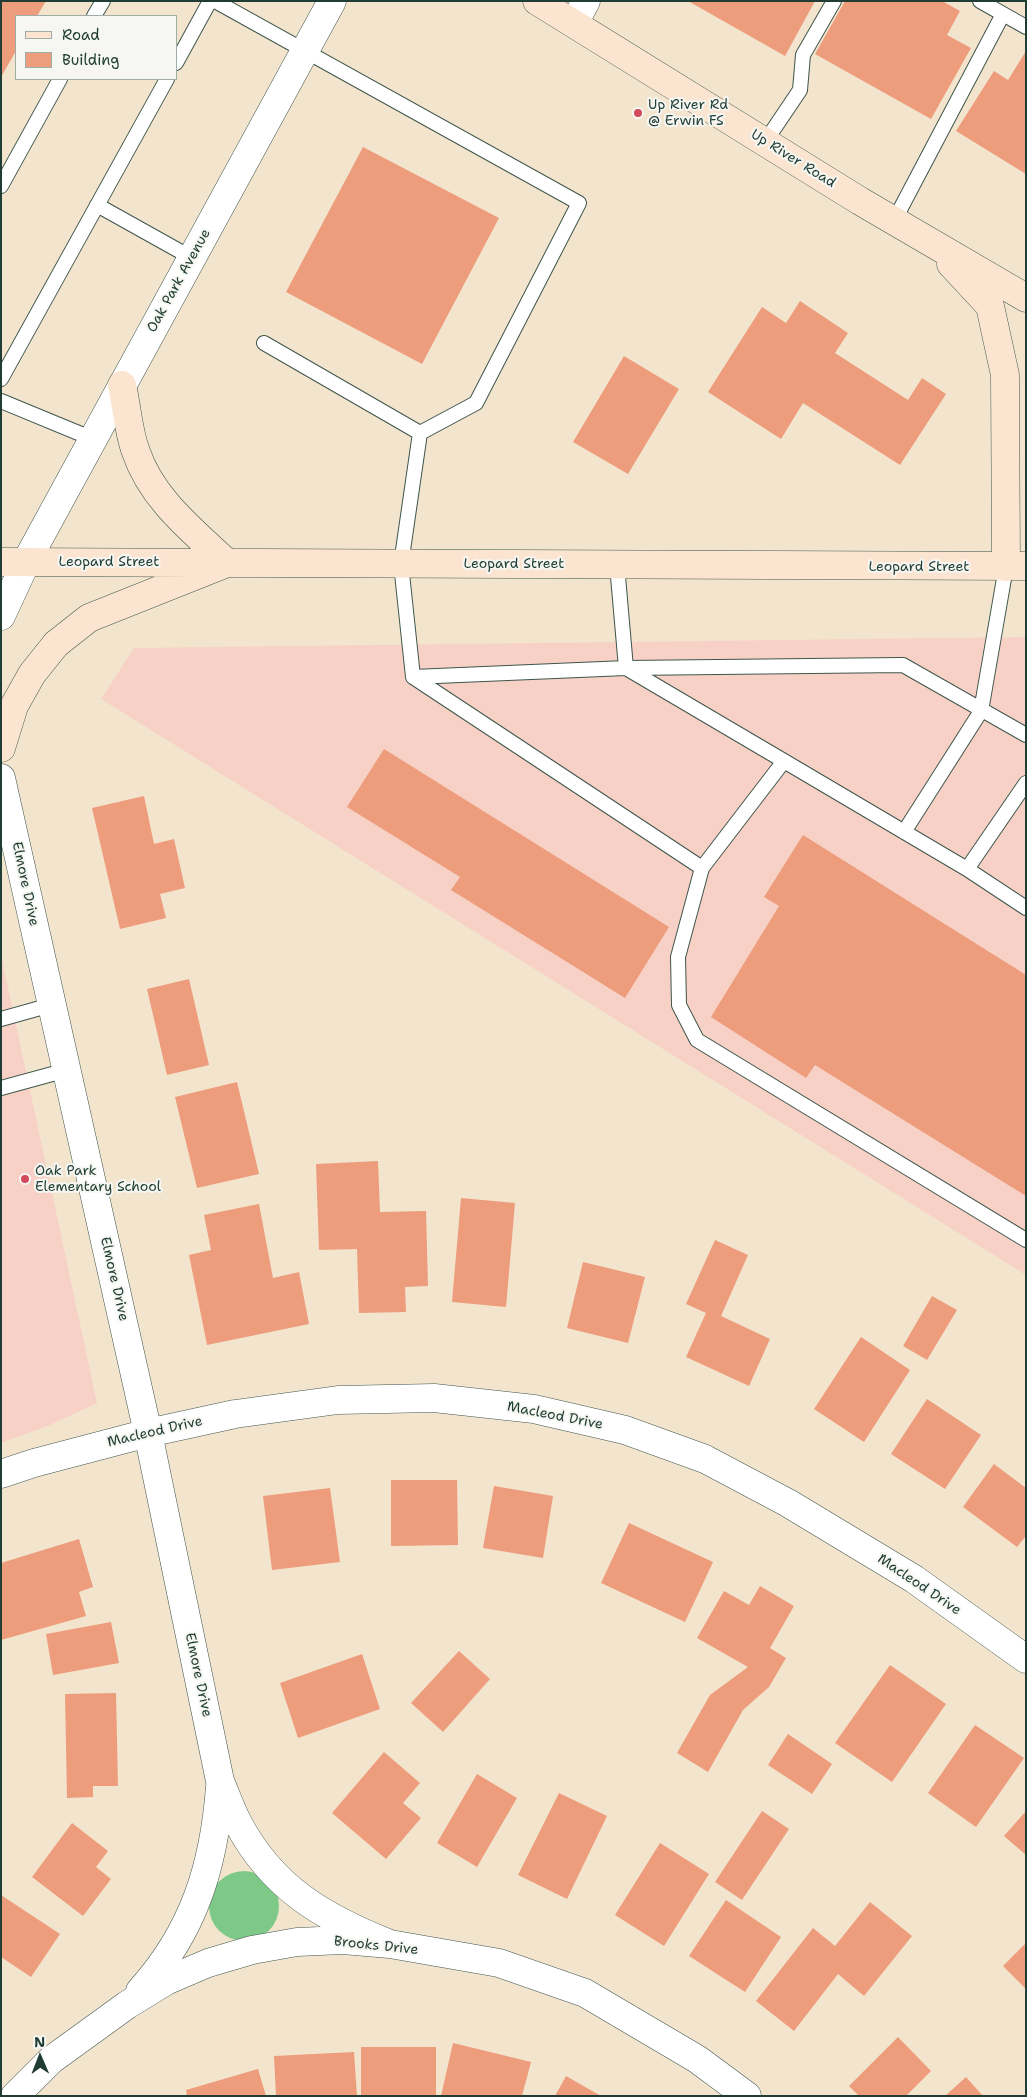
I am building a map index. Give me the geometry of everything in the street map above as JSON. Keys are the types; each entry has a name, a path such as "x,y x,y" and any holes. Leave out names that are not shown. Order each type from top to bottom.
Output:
{"main road":[{"name":"Up River Road","path":"537,1 580,12 766,142 1026,298"},
{"path":"934,244 990,306 1005,375 1016,567"},
{"path":"1,748 14,706 32,674 56,644 89,618 227,563 167,507 153,488 136,452 122,385"},
{"name":"Leopard Street","path":"14,562 1016,567"}],"street":[{"name":"Oak Park Avenue","path":"14,562 93,439 332,1"},
{"path":"1,616 14,562"},
{"name":"Elmore Drive","path":"1,778 148,1433 220,1781 243,1831 259,1856 285,1886 317,1910 352,1929 390,1944"},
{"name":"Macleod Drive","path":"1,1474 34,1463 148,1433 235,1414 338,1400 434,1398 534,1409 625,1430 705,1459 788,1502 914,1579 1026,1659"},
{"name":"Elmore Drive","path":"127,2005 155,1974 178,1940 196,1902 210,1863 217,1822 220,1781"},
{"name":"Brooks Drive","path":"15,2096 51,2060 127,2005 166,1982 208,1963 252,1950 297,1942 344,1940 390,1944 499,1963 585,1993 697,2059 747,2096"}],"lane":[{"path":"95,15 103,1"},
{"path":"178,59 210,1"},
{"path":"215,1 579,203 476,402 420,433"},
{"path":"766,142 800,90 803,54 834,1"},
{"path":"980,1 1026,27"},
{"path":"894,220 1003,14"},
{"path":"1,186 59,80"},
{"path":"1,379 166,80"},
{"path":"97,205 192,258"},
{"path":"264,343 420,433"},
{"path":"1,402 93,439"},
{"path":"413,677 401,564 420,433"},
{"path":"618,565 626,668"},
{"path":"904,832 981,711 1016,567"},
{"path":"413,677 626,668 903,665 1026,735"},
{"path":"626,668 967,869 1026,908"},
{"path":"413,677 702,868"},
{"path":"784,761 702,868 678,957 679,1005 697,1040 1026,1240"},
{"path":"967,869 1026,783"},
{"path":"1,1019 51,1005"},
{"path":"1,1088 67,1070"}],"shaded area":[{"path":"1026,637 1026,1275 101,699 134,648"},
{"name":"Oak Park Elementary School","path":"1,955 97,1403 50,1425 1,1443"}],"green space":[{"path":"244,1871 257,1874 269,1881 276,1893 279,1906 276,1919 269,1931 257,1938 244,1941 231,1938 219,1931 212,1919 209,1906 212,1893 219,1881 231,1874"}],"building":[{"path":"1,1 46,1 38,15 15,15 15,53 1,77"},
{"path":"688,1 815,1 785,56"},
{"path":"845,1 942,1 960,11 947,35 971,48 931,119 815,54"},
{"path":"1026,51 1026,174 956,131 994,71 1008,80"},
{"path":"363,147 499,218 422,364 286,292"},
{"path":"800,301 848,333 835,353 908,400 922,378 946,394 900,465 803,403 781,439 708,392 762,307 786,323"},
{"path":"624,356 679,389 628,474 573,442"},
{"path":"384,749 669,927 625,998 451,890 460,877 347,807"},
{"path":"144,796 154,844 174,839 185,888 160,894 166,918 120,929 92,808"},
{"path":"803,835 1026,975 1026,1196 815,1065 806,1078 711,1017 779,906 764,897"},
{"path":"189,979 209,1065 167,1075 147,989"},
{"path":"237,1082 259,1174 197,1188 175,1097"},
{"path":"378,1161 380,1212 426,1211 428,1286 405,1287 406,1312 359,1313 357,1249 319,1250 316,1164"},
{"path":"461,1198 515,1203 506,1307 452,1302"},
{"path":"259,1204 273,1278 299,1272 309,1324 207,1345 189,1255 211,1250 204,1215"},
{"path":"715,1240 748,1255 721,1316 770,1339 749,1386 686,1357 706,1313 686,1304"},
{"path":"583,1262 645,1277 628,1343 567,1328"},
{"path":"932,1296 957,1310 927,1360 903,1346"},
{"path":"861,1337 910,1370 864,1442 814,1409"},
{"path":"927,1399 981,1435 945,1489 891,1454"},
{"path":"994,1464 1026,1488 1026,1536 1017,1547 963,1507"},
{"path":"391,1480 457,1480 458,1545 391,1546"},
{"path":"494,1486 553,1496 543,1558 483,1548"},
{"path":"330,1488 340,1562 272,1570 263,1496"},
{"path":"629,1523 713,1562 685,1622 601,1583"},
{"path":"79,1539 93,1587 79,1592 86,1616 1,1640 1,1563"},
{"path":"760,1586 794,1606 770,1648 786,1658 769,1687 743,1710 708,1772 677,1753 710,1695 748,1667 697,1638 724,1591 749,1605"},
{"path":"111,1622 119,1663 53,1675 46,1634"},
{"path":"459,1651 490,1679 443,1732 411,1703"},
{"path":"362,1654 380,1709 298,1738 280,1683"},
{"path":"890,1665 946,1704 892,1782 835,1743"},
{"path":"116,1693 118,1786 93,1786 93,1797 67,1798 65,1694"},
{"path":"975,1725 1024,1758 976,1827 928,1793"},
{"path":"788,1734 832,1764 812,1794 768,1765"},
{"path":"384,1752 420,1783 403,1803 421,1818 386,1859 332,1813"},
{"path":"477,1774 517,1798 477,1867 437,1843"},
{"path":"559,1793 607,1816 567,1899 518,1875"},
{"path":"762,1811 789,1829 742,1900 715,1882"},
{"path":"1026,1811 1026,1855 1004,1836"},
{"path":"72,1823 108,1851 96,1867 111,1879 83,1916 32,1877"},
{"path":"660,1843 709,1874 664,1946 615,1915"},
{"path":"1,1895 60,1934 31,1977 1,1957"},
{"path":"726,1900 781,1937 745,1992 689,1956"},
{"path":"870,1902 912,1936 864,1996 838,1974 794,2031 756,2001 813,1928 835,1946"},
{"path":"1026,1943 1026,1989 1003,1966"},
{"path":"898,2037 931,2071 906,2096 859,2096 849,2086"},
{"path":"453,2043 531,2062 522,2096 441,2096"},
{"path":"361,2047 436,2047 436,2096 361,2096"},
{"path":"354,2052 357,2096 276,2096 274,2056"},
{"path":"258,2069 266,2096 187,2096 186,2090"},
{"path":"566,2076 601,2096 555,2096"},
{"path":"966,2077 983,2096 945,2096"}],"place":[{"name":"Up River Rd @ Erwin FS","path":"638,113"},
{"name":"Oak Park Elementary School","path":"25,1179"}]}
